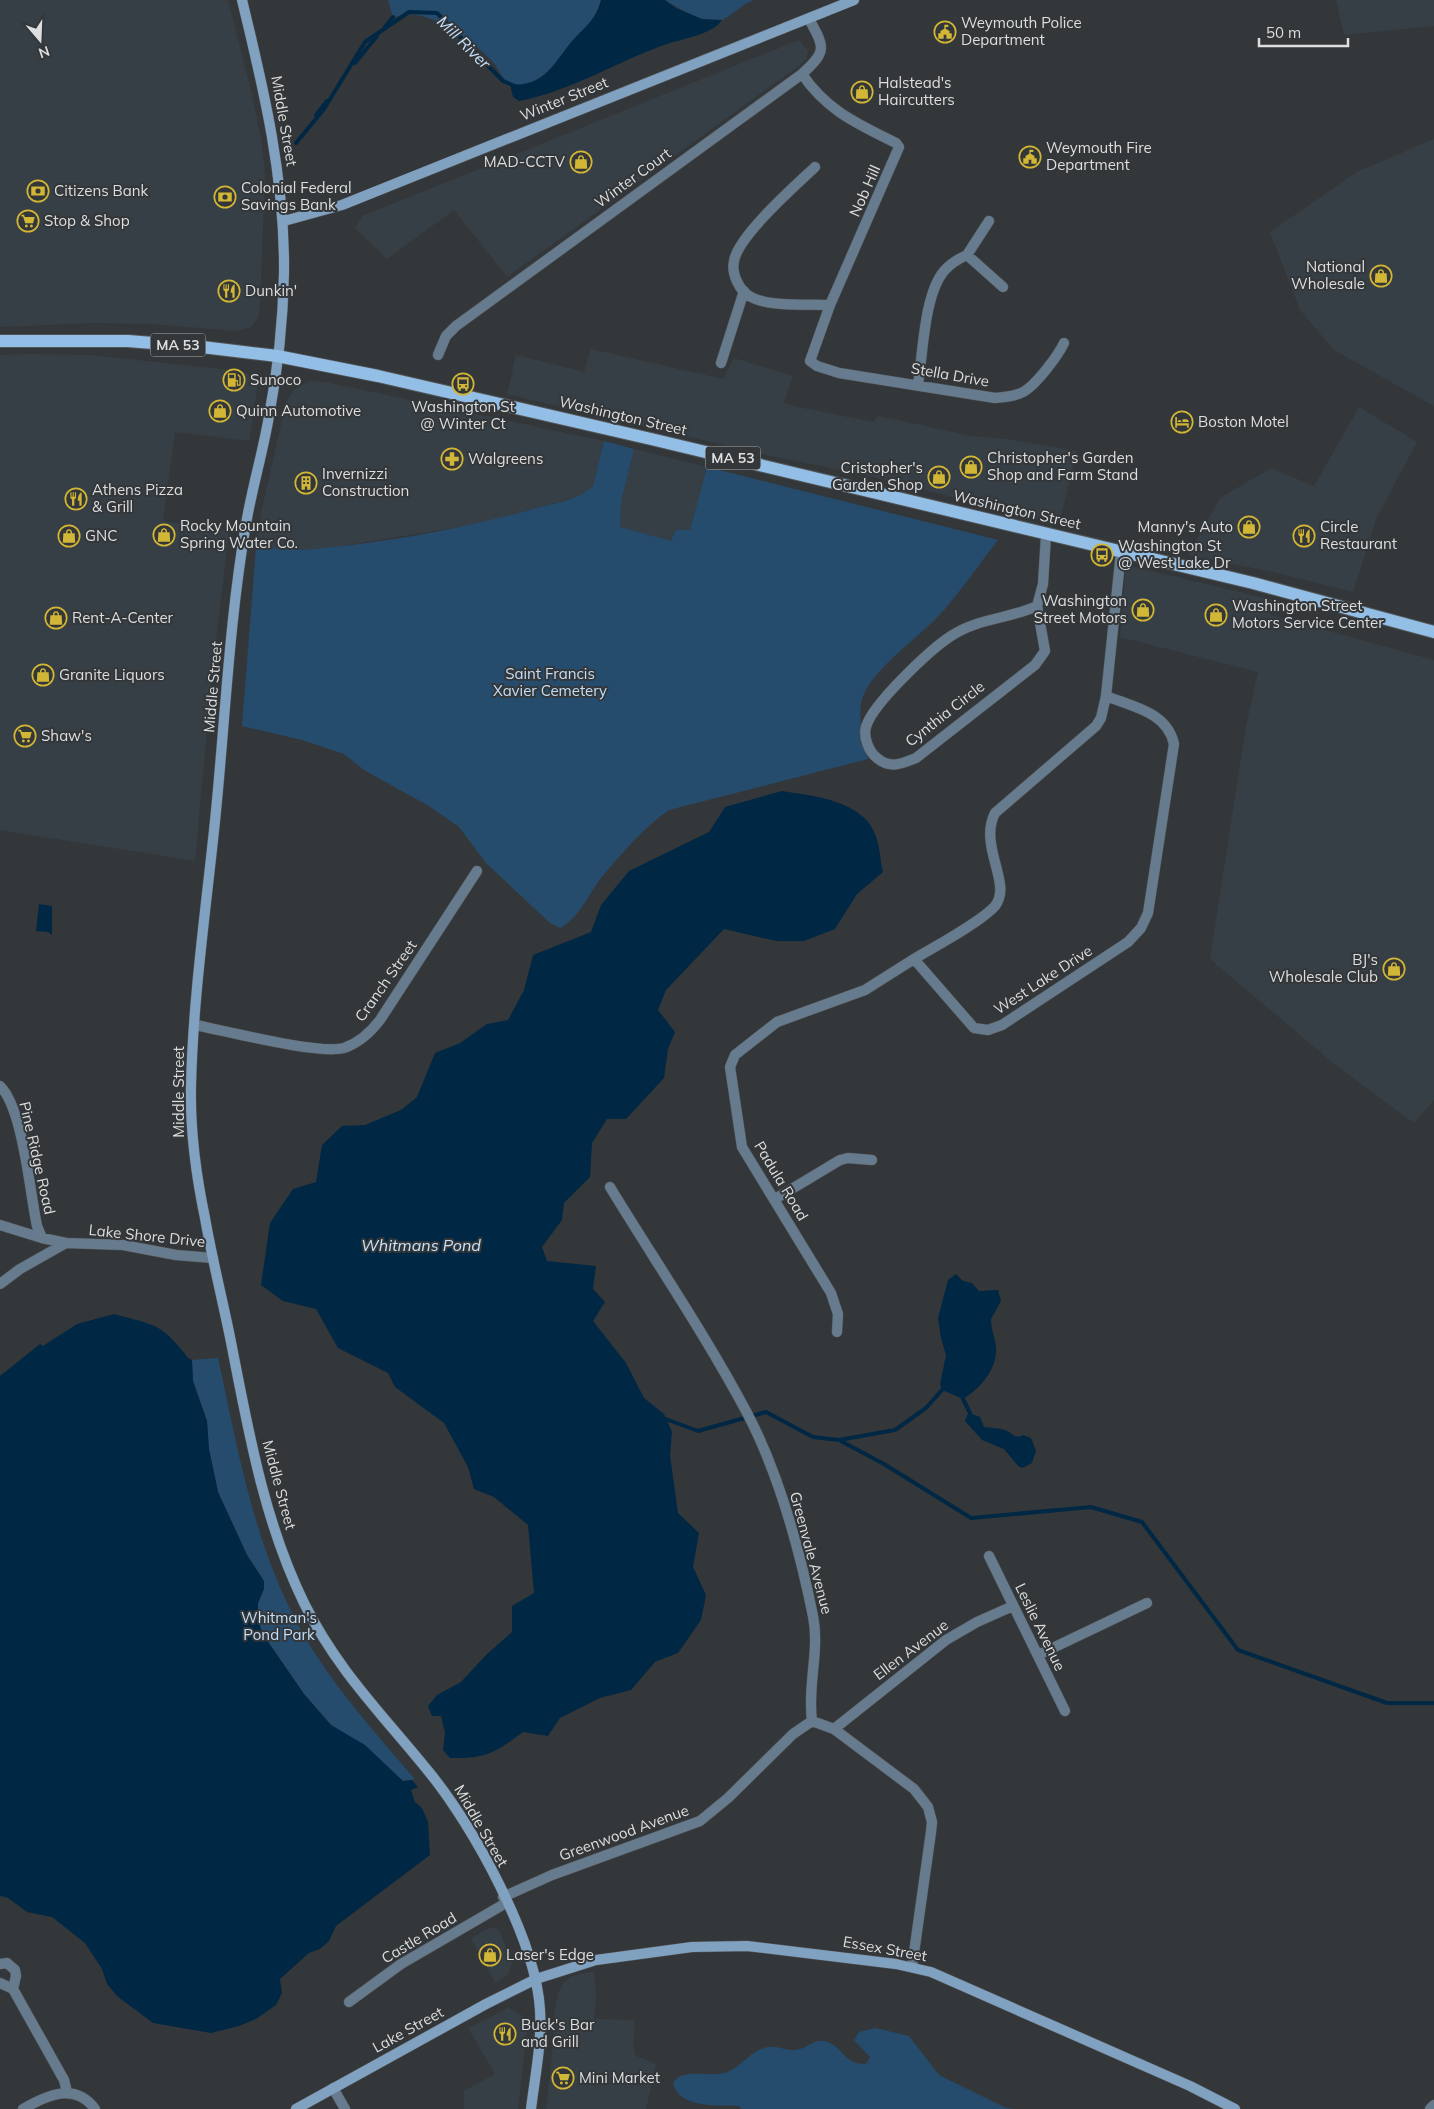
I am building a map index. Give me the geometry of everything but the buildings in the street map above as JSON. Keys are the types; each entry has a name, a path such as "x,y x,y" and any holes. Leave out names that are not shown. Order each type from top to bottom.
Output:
{"main road":[{"name":"Middle Street","path":"242,0 266,102 284,221 282,310 269,415 241,556 195,1025 191,1086 194,1149 213,1258 265,1500 274,1529 299,1591 322,1635 354,1685 424,1766 455,1807 478,1846 525,1945 536,1980 540,2006 540,2033 531,2109"},
{"name":"Winter Street","path":"284,221 342,206 854,0"},
{"name":"Washington Street","path":"0,341 128,341 211,347 277,356 386,378 615,430 1296,594 1434,632"},
{"name":"Essex Street","path":"536,1980 596,1960 640,1952 707,1946 776,1948 912,1967 936,1974 1190,2086 1235,2109"},
{"name":"Lake Street","path":"296,2109 536,1980"}],"street":[{"name":"Winter Court","path":"438,355 446,336 456,326 802,74 821,55 822,47 809,18"},
{"name":"Nob Hill","path":"802,74 822,101 859,125 896,143 899,147 830,305 810,361"},
{"path":"815,167 767,215 738,252 734,262 734,272 744,291 750,297 763,301 830,305"},
{"path":"918,384 930,308 936,284 944,271 967,255 989,221"},
{"path":"967,255 1003,286"},
{"path":"721,364 744,291"},
{"name":"Stella Drive","path":"810,361 817,366 839,373 918,384 995,398 1009,397 1024,392 1060,353 1064,343"},
{"name":"Cynthia Circle","path":"1037,606 1025,612 984,620 967,627 950,636 919,663 870,717 866,728 866,736 873,755 890,765 897,765 916,758 1035,664 1045,650 1037,606 1043,584 1046,535"},
{"path":"914,959 984,916 996,905 1001,891 988,838 989,828 995,813 1096,726 1102,718 1121,552"},
{"name":"West Lake Drive","path":"914,959 969,1024 980,1030 988,1030 1012,1020 1128,942 1141,928 1150,903 1174,744 1169,727 1165,722 1152,714 1106,696"},
{"name":"Cranch Street","path":"195,1025 321,1049 342,1048 354,1044 368,1034 380,1020 477,871"},
{"name":"Padula Road","path":"838,1332 838,1314 831,1293 775,1199 746,1155 740,1137 730,1067 735,1055 777,1022 865,990 914,959"},
{"name":"Pine Ridge Road","path":"0,1086 7,1094 17,1121 37,1226 42,1238"},
{"path":"775,1199 840,1160 848,1158 872,1160"},
{"name":"Greenvale Avenue","path":"610,1187 746,1411 779,1490 814,1618 815,1646 810,1702 812,1721"},
{"path":"0,1225 66,1243"},
{"name":"Lake Shore Drive","path":"0,1284 20,1269 66,1243 124,1245 176,1255 213,1258"},
{"name":"Leslie Avenue","path":"988,1556 1065,1711"},
{"path":"1038,1655 1147,1603"},
{"name":"Ellen Avenue","path":"834,1729 960,1630 1013,1606"},
{"path":"812,1721 834,1729 914,1790 923,1799 930,1814 931,1832 912,1967"},
{"name":"Greenwood Avenue","path":"505,1900 552,1875 700,1821 728,1798 793,1734 812,1721"},
{"name":"Castle Road","path":"349,2002 401,1964 505,1900"},
{"path":"0,1964 7,1963 15,1970 16,1976 13,1989"},
{"path":"0,1983 13,1989 64,2080 67,2092"},
{"path":"333,2088 344,2109"},
{"path":"23,2109 43,2098 67,2092 81,2096 95,2109"},
{"path":"1430,2109 1434,2105"}],"shaded area":[{"path":"0,0 228,0 253,99 262,144 265,175 260,306 258,318 251,327 236,331 151,324 95,323 0,327"},
{"path":"1336,0 1434,0 1434,26 1344,35"},
{"path":"799,40 808,51 806,60 507,277 454,210 387,259 355,228 362,216"},
{"name":"National Wholesale","path":"1434,139 1434,406 1334,350 1300,310 1270,232 1357,172"},
{"path":"591,349 723,379 734,358 793,376 784,403 798,407 873,422 878,416 971,436 1007,439 1077,451 1059,524 870,476 766,455 507,394 516,355 584,372"},
{"path":"0,355 91,355 239,371 254,376 258,382 249,441 175,432 163,521 229,531 212,675 195,861 0,830"},
{"path":"309,381 325,382 604,441 593,486 587,492 570,499 478,524 323,549 287,550 256,547 262,509 286,402 295,389"},
{"path":"1359,407 1417,442 1377,517 1353,592 1273,572 1188,555 1220,498 1271,468 1314,486"},
{"path":"634,449 707,467 690,530 671,542 620,527 621,502"},
{"path":"1126,565 1273,600 1270,615 1434,660 1434,1100 1414,1123 1333,1063 1210,959 1246,726 1258,672 1120,637"},
{"path":"491,1927 498,1929 500,1932 512,1963 508,1974 495,1983 471,1938"},
{"path":"594,1971 596,1997 594,2019 635,2020 633,2046 636,2056 656,2064 646,2109 546,2109 554,2017 558,1993 563,1984 572,1976"},
{"path":"509,2008 523,2016 527,2031 518,2109 464,2109 464,2091 495,2074 468,2028"}],"green space":[{"path":"388,0 601,0 599,8 591,21 550,70 526,85 517,86 506,81 486,55 447,26 416,15 393,17"},
{"path":"663,0 754,0 724,19 709,21 692,15"},
{"name":"Saint Francis Xavier Cemetery","path":"604,441 634,449 621,502 620,527 671,541 676,530 690,530 707,467 998,540 944,610 887,664 868,687 862,699 860,713 868,759 669,810 651,824 625,850 601,878 573,918 560,928 550,923 486,863 459,827 429,806 364,770 344,754 302,740 242,726 256,547 307,549 405,537 511,515 566,500 581,495 593,486"},
{"name":"Whitman's Pond Park","path":"218,1358 249,1497 271,1565 285,1598 313,1650 339,1688 414,1778 412,1780 403,1781 331,1725 304,1694 262,1633 258,1619 258,1603 264,1589 261,1576 247,1555 218,1492 209,1449 207,1421 193,1381 192,1360"},
{"path":"875,2028 909,2036 939,2075 1006,2108 1015,2109 741,2109 739,2106 701,2104 691,2101 677,2091 673,2083 677,2078 689,2074 718,2074 730,2071 756,2051 769,2047 796,2050 820,2041 835,2046 852,2061 866,2064 870,2057 854,2040 859,2032"}],"water":[{"path":"601,0 665,0 676,8 702,19 722,20 718,25 706,32 651,50 558,90 519,101 513,97 510,84 532,82 548,72 594,17"},
{"name":"Whitmans Pond","path":"782,791 822,798 848,807 859,814 869,823 875,834 883,872 857,894 835,929 804,941 776,941 724,929 666,990 658,1010 675,1032 668,1049 664,1078 626,1119 607,1119 592,1143 590,1177 564,1203 562,1220 542,1247 547,1261 596,1266 593,1289 605,1302 593,1321 626,1363 644,1398 664,1414 672,1432 670,1455 678,1513 699,1533 693,1567 706,1595 701,1620 678,1653 655,1662 631,1690 600,1698 560,1718 548,1736 523,1732 497,1750 481,1756 450,1758 443,1750 445,1733 441,1716 432,1716 428,1706 437,1695 461,1682 486,1655 512,1632 512,1606 534,1593 528,1525 494,1497 474,1489 468,1467 444,1423 395,1387 388,1373 338,1348 316,1309 283,1301 261,1285 270,1223 293,1189 316,1182 322,1145 342,1126 365,1125 401,1110 417,1097 435,1053 460,1043 487,1024 508,1020 524,990 533,955 591,932 601,905 629,871 709,832 725,807"},
{"path":"39,904 52,906 52,935 48,932 36,931"},
{"path":"956,1274 963,1281 972,1283 979,1291 998,1290 1001,1301 991,1319 996,1347 994,1363 987,1377 976,1390 963,1399 942,1390 940,1384 946,1355 938,1318 948,1280"},
{"path":"114,1314 156,1327 171,1338 188,1358 192,1360 193,1381 207,1421 209,1449 218,1492 247,1555 264,1581 264,1589 258,1603 258,1619 262,1633 304,1694 331,1725 365,1745 403,1781 412,1780 418,1787 411,1790 415,1802 422,1808 428,1822 430,1855 336,1926 329,1941 320,1949 309,1953 280,1979 282,1993 276,2005 256,2019 239,2026 211,2033 153,2023 117,1996 107,1984 102,1969 85,1943 52,1917 27,1912 8,1898 0,1896 0,1376 40,1344 43,1346 77,1324"},
{"path":"970,1413 980,1417 984,1427 1003,1429 1017,1437 1023,1435 1031,1438 1036,1451 1032,1463 1022,1468 1018,1466 1004,1449 982,1440 965,1421"}],"waterway":[{"name":"Mill River","path":"296,143 324,109 365,42 409,12 437,13 503,81 515,86"},
{"name":"Mill River","path":"385,27 393,17"},
{"path":"355,63 377,36"},
{"name":"Mill River","path":"316,115 327,101"},
{"path":"839,1440 895,1430 926,1408 942,1390"},
{"path":"963,1399 970,1413"},
{"path":"663,1421 666,1419 698,1431 766,1412 813,1437 839,1440 884,1464 971,1518 1091,1507 1142,1522 1238,1650 1387,1703 1434,1703"}],"place":[{"name":"Weymouth Police Department","path":"945,32"},
{"name":"Halstead's Haircutters","path":"862,92"},
{"name":"Weymouth Fire Department","path":"1030,157"},
{"name":"MAD-CCTV","path":"581,162"},
{"name":"Citizens Bank","path":"38,191"},
{"name":"Colonial Federal Savings Bank","path":"225,197"},
{"name":"Stop & Shop","path":"28,221"},
{"name":"National Wholesale","path":"1381,276"},
{"name":"Dunkin'","path":"229,291"},
{"name":"Sunoco","path":"234,380"},
{"name":"Washington St @ Winter Ct","path":"463,384"},
{"name":"Quinn Automotive","path":"220,411"},
{"name":"Boston Motel","path":"1182,422"},
{"name":"Walgreens","path":"452,459"},
{"name":"Christopher's Garden Shop and Farm Stand","path":"971,467"},
{"name":"Cristopher's Garden Shop","path":"939,477"},
{"name":"Invernizzi Construction","path":"306,483"},
{"name":"Athens Pizza & Grill","path":"76,499"},
{"name":"Manny's Auto","path":"1249,527"},
{"name":"Rocky Mountain Spring Water Co.","path":"164,535"},
{"name":"GNC","path":"69,536"},
{"name":"Circle Restaurant","path":"1304,536"},
{"name":"Washington St @ West Lake Dr","path":"1102,555"},
{"name":"Washington Street Motors","path":"1143,610"},
{"name":"Washington Street Motors Service Center","path":"1216,615"},
{"name":"Rent-A-Center","path":"56,618"},
{"name":"Granite Liquors","path":"43,675"},
{"name":"Shaw's","path":"25,736"},
{"name":"BJ's Wholesale Club","path":"1394,969"},
{"name":"Laser's Edge","path":"490,1955"},
{"name":"Buck's Bar and Grill","path":"505,2034"},
{"name":"Mini Market","path":"563,2078"}]}
